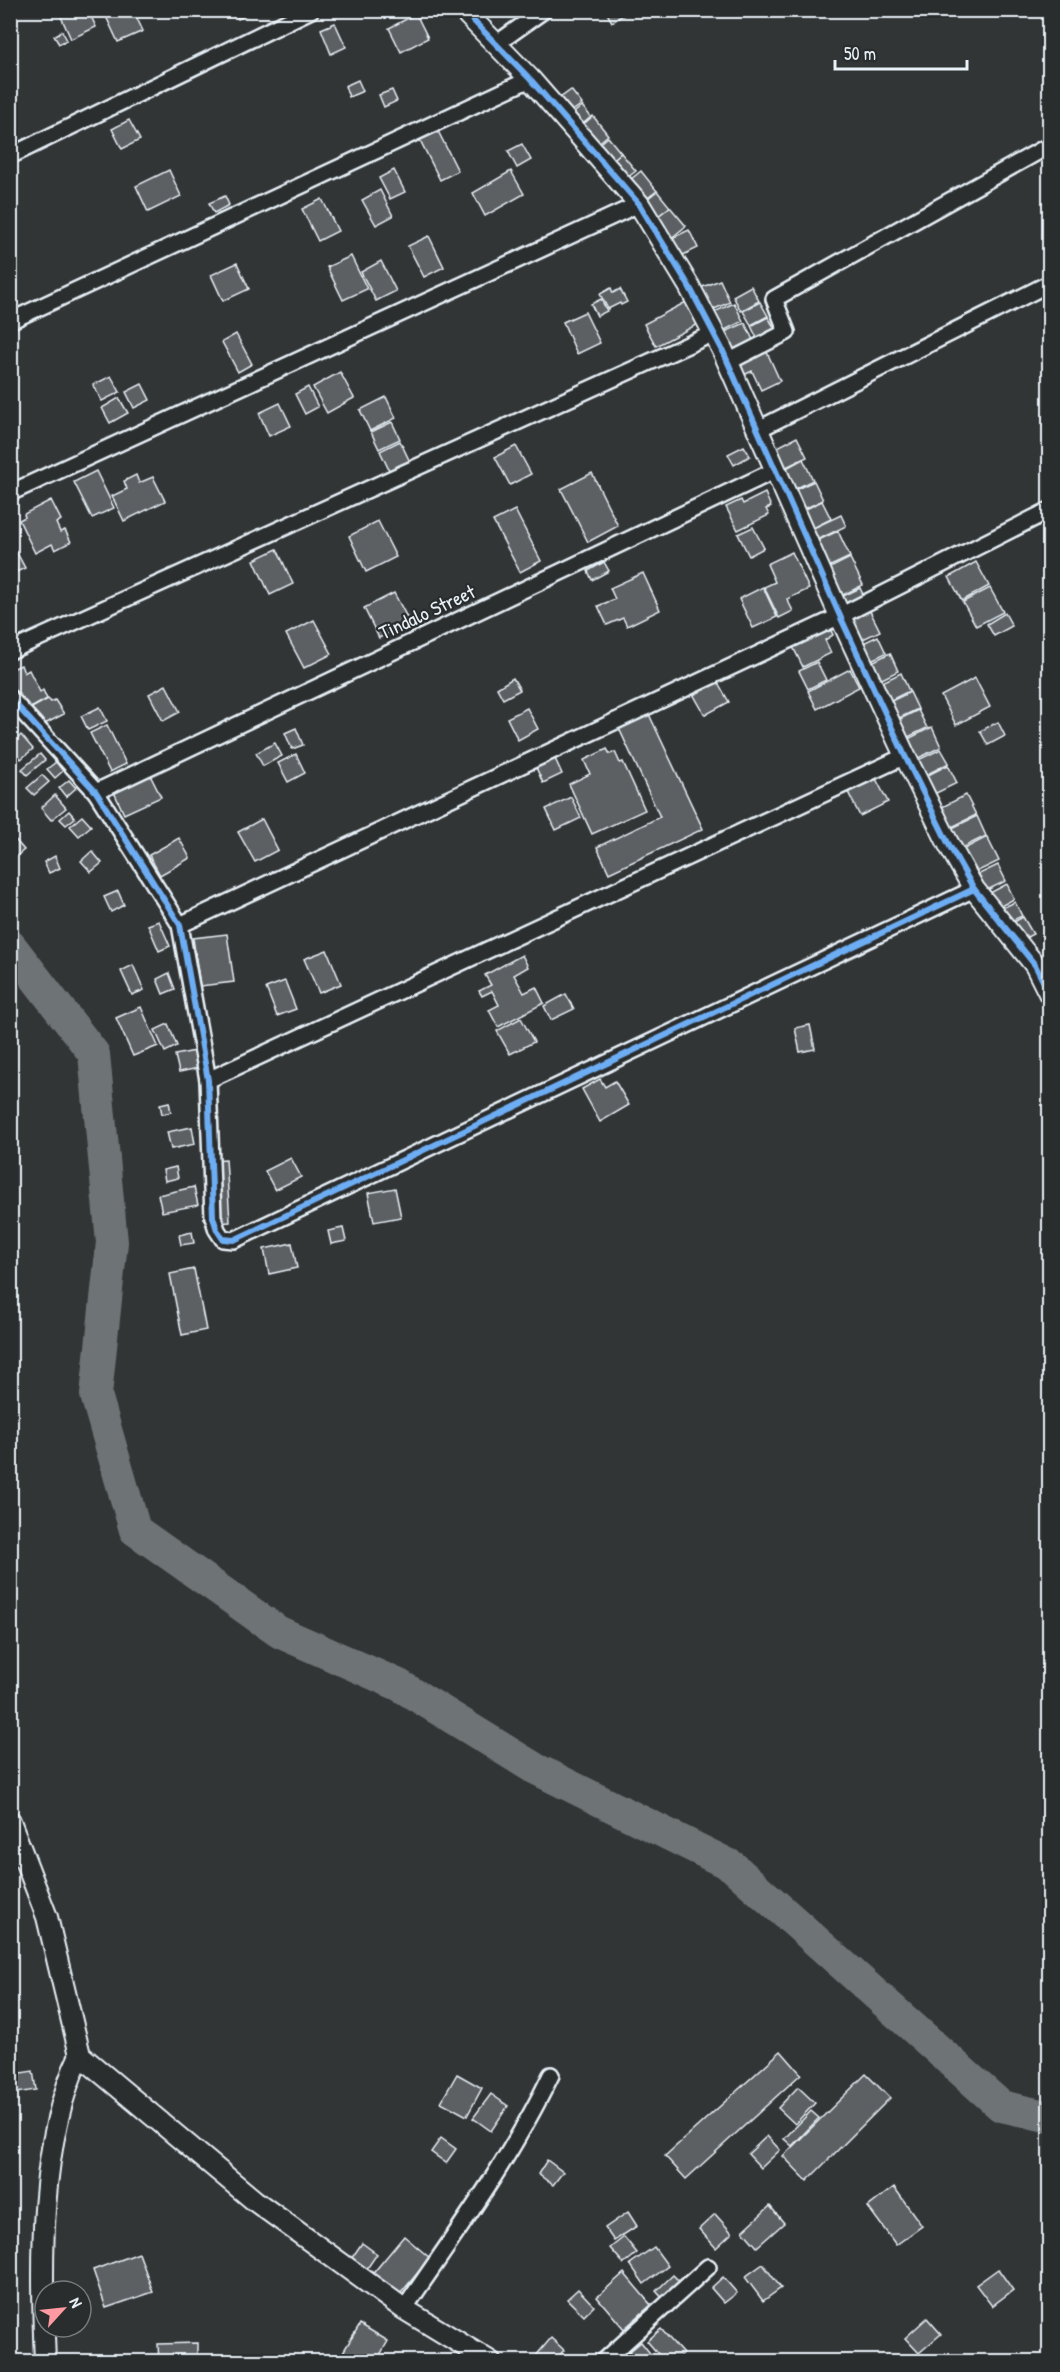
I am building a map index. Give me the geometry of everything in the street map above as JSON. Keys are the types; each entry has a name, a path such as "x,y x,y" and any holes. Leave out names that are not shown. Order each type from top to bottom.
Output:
{"street":[{"path":"10,156 311,10"},
{"path":"463,10 530,79 639,204 689,286 759,429 840,616 905,756 974,889 1035,965 1050,995"},
{"path":"496,44 544,10"},
{"path":"10,321 530,79"},
{"path":"728,362 787,332 774,299 1050,144"},
{"path":"10,493 639,204"},
{"path":"759,429 1050,283"},
{"path":"10,651 714,333"},
{"name":"Tindalo Street","path":"96,792 776,470"},
{"path":"180,925 840,616 1050,510"},
{"path":"10,698 96,792 180,925 208,1080 213,1217 223,1239 234,1240 974,889"},
{"path":"208,1080 905,756"},
{"path":"10,1821 47,1917 80,2055 255,2202 404,2309 491,2361"},
{"path":"45,2361 41,2279 48,2176 62,2101 69,2077 80,2055"},
{"path":"404,2309 490,2182 530,2118 551,2075"},
{"path":"603,2361 708,2267"}],"building":[{"path":"58,10 88,10 96,27 71,39"},
{"path":"103,10 133,10 143,31 118,42"},
{"path":"233,10 249,10 250,13 238,19"},
{"path":"605,10 632,10 612,22"},
{"path":"416,14 428,38 401,52 389,28"},
{"path":"335,23 346,47 331,54 321,29"},
{"path":"62,31 67,40 59,44 54,36"},
{"path":"358,80 363,91 349,97 345,86"},
{"path":"392,90 397,101 384,107 379,95"},
{"path":"571,90 582,104 567,115 556,101"},
{"path":"582,106 591,117 578,128 569,117"},
{"path":"593,116 608,135 594,147 579,128"},
{"path":"129,120 140,140 122,149 112,129"},
{"path":"438,131 458,171 440,180 420,140"},
{"path":"608,137 621,153 609,163 596,147"},
{"path":"522,144 531,160 517,168 508,151"},
{"path":"621,153 636,171 623,181 609,163"},
{"path":"169,170 181,196 148,212 136,186"},
{"path":"394,170 405,192 390,199 379,178"},
{"path":"511,171 524,194 485,216 473,193"},
{"path":"641,171 657,191 641,203 625,184"},
{"path":"380,190 393,216 376,225 362,200"},
{"path":"657,191 670,207 653,220 641,204"},
{"path":"225,196 229,205 214,213 209,203"},
{"path":"322,199 338,231 318,241 302,209"},
{"path":"670,207 686,226 669,240 653,220"},
{"path":"689,230 698,248 679,257 670,239"},
{"path":"429,236 444,267 424,277 408,246"},
{"path":"351,256 367,289 343,300 327,267"},
{"path":"381,261 396,291 376,301 361,272"},
{"path":"237,263 249,289 223,301 211,275"},
{"path":"720,280 730,302 710,311 700,288"},
{"path":"751,286 759,301 741,311 733,296"},
{"path":"611,288 613,293 620,289 627,302 608,309 600,294"},
{"path":"601,299 607,311 597,316 591,304"},
{"path":"686,302 698,324 656,346 644,324"},
{"path":"760,302 768,316 751,325 743,311"},
{"path":"734,303 743,321 719,333 710,314"},
{"path":"585,312 600,343 577,354 563,322"},
{"path":"768,317 777,332 759,342 751,326"},
{"path":"745,323 753,340 728,352 720,334"},
{"path":"236,334 252,364 238,372 222,342"},
{"path":"766,350 780,381 761,390 752,371 740,377 735,366"},
{"path":"340,372 354,398 327,413 313,387"},
{"path":"111,376 120,392 102,401 93,385"},
{"path":"142,384 150,400 134,408 126,392"},
{"path":"308,387 318,407 305,414 295,394"},
{"path":"386,397 396,418 370,431 360,410"},
{"path":"119,398 128,413 110,423 102,408"},
{"path":"280,403 291,426 269,436 259,413"},
{"path":"392,422 400,439 379,449 371,432"},
{"path":"797,437 807,457 780,470 770,451"},
{"path":"400,441 410,462 390,472 380,451"},
{"path":"516,446 531,474 510,485 495,457"},
{"path":"744,446 750,456 734,465 728,454"},
{"path":"803,459 813,480 789,492 779,472"},
{"path":"96,471 114,508 92,518 74,482"},
{"path":"592,473 618,526 588,542 561,489"},
{"path":"136,475 139,483 153,477 165,501 124,521 112,496 127,489 124,481"},
{"path":"814,481 823,500 798,512 788,493"},
{"path":"765,493 771,507 766,509 769,515 738,530 726,507 741,500 743,504"},
{"path":"51,500 61,520 56,523 60,532 65,530 71,542 55,550 52,544 35,553 19,520 25,517 24,514"},
{"path":"822,501 831,519 809,530 800,512"},
{"path":"515,510 541,561 520,572 493,521"},
{"path":"841,515 846,526 811,543 805,532"},
{"path":"378,521 396,557 366,572 349,536"},
{"path":"753,527 764,548 749,556 738,534"},
{"path":"838,531 850,557 822,570 810,544"},
{"path":"10,540 25,568 10,575"},
{"path":"277,549 293,584 270,595 254,560"},
{"path":"792,552 809,589 787,599 793,611 779,618 764,587 775,582 767,564"},
{"path":"850,558 863,585 835,599 822,572"},
{"path":"604,562 609,571 592,580 588,571"},
{"path":"976,562 989,586 962,601 949,577"},
{"path":"643,573 660,610 627,626 623,618 607,625 598,606 615,599 610,588"},
{"path":"763,587 777,617 753,628 739,599"},
{"path":"860,588 866,601 845,611 839,598"},
{"path":"990,588 1003,612 976,626 963,602"},
{"path":"394,593 410,623 379,638 364,608"},
{"path":"870,611 880,631 857,642 847,622"},
{"path":"1005,613 1012,626 994,636 987,624"},
{"path":"314,620 332,654 304,668 286,634"},
{"path":"829,626 833,635 825,640 831,653 803,667 792,645"},
{"path":"878,636 886,653 869,661 861,644"},
{"path":"890,653 898,671 876,682 868,664"},
{"path":"817,662 826,680 808,689 799,671"},
{"path":"21,665 24,673 29,670 40,692 43,690 47,699 27,710 10,693 10,670"},
{"path":"850,669 859,687 817,709 808,691"},
{"path":"901,673 909,691 885,703 876,685"},
{"path":"513,678 520,690 503,699 497,688"},
{"path":"975,678 990,707 956,725 941,696"},
{"path":"716,679 729,702 705,715 692,692"},
{"path":"166,685 180,712 163,721 149,694"},
{"path":"910,692 918,709 893,721 885,704"},
{"path":"48,699 51,702 55,700 64,714 43,725 28,710"},
{"path":"100,707 107,721 88,730 81,716"},
{"path":"527,708 538,729 518,740 507,718"},
{"path":"647,710 703,829 609,873 597,847 660,817 617,724"},
{"path":"918,710 927,728 904,739 896,721"},
{"path":"998,722 1005,736 988,745 980,731"},
{"path":"107,725 126,764 110,772 90,733"},
{"path":"932,727 941,747 912,761 902,742"},
{"path":"296,728 303,745 292,749 285,733"},
{"path":"21,735 33,749 21,759 10,746"},
{"path":"275,743 282,756 263,766 256,753"},
{"path":"607,749 610,754 615,752 620,763 623,762 645,810 592,834 569,784 590,774 584,760"},
{"path":"941,749 949,763 920,778 912,763"},
{"path":"40,754 45,760 27,775 22,769"},
{"path":"296,754 305,773 288,782 278,763"},
{"path":"553,754 562,774 543,783 534,763"},
{"path":"56,762 63,771 55,778 47,769"},
{"path":"948,765 957,783 930,796 922,778"},
{"path":"873,773 888,802 860,816 845,786"},
{"path":"42,775 49,782 34,795 27,788"},
{"path":"150,775 161,797 124,814 114,792"},
{"path":"69,780 76,788 66,797 59,788"},
{"path":"55,795 66,808 51,820 41,808"},
{"path":"966,795 976,815 948,829 938,809"},
{"path":"571,797 581,818 556,830 546,809"},
{"path":"69,811 75,818 66,825 60,819"},
{"path":"82,816 91,826 79,836 70,826"},
{"path":"977,816 986,836 958,850 948,830"},
{"path":"262,819 278,850 255,862 238,832"},
{"path":"12,836 24,850 13,859 10,855"},
{"path":"987,837 999,861 974,873 962,850"},
{"path":"179,838 190,858 160,875 149,855"},
{"path":"92,851 102,863 91,872 81,861"},
{"path":"55,856 60,868 49,873 44,862"},
{"path":"998,865 1006,881 983,892 975,876"},
{"path":"1007,884 1014,899 997,908 986,895"},
{"path":"118,891 124,905 111,912 104,897"},
{"path":"1015,902 1022,916 1009,922 998,910"},
{"path":"1023,917 1033,934 1021,940 1010,924"},
{"path":"159,921 170,946 159,951 148,925"},
{"path":"227,934 234,982 200,986 193,938"},
{"path":"327,950 341,984 319,993 304,959"},
{"path":"522,955 528,967 514,975 524,993 536,987 544,1003 498,1027 489,1010 499,1005 492,991 482,996 479,991 491,985 485,975"},
{"path":"133,965 144,990 132,995 121,971"},
{"path":"169,973 175,989 163,994 157,979"},
{"path":"285,981 296,1009 277,1016 266,988"},
{"path":"566,994 574,1009 551,1020 544,1006"},
{"path":"141,1007 158,1046 133,1056 116,1018"},
{"path":"521,1018 534,1042 510,1054 497,1031"},
{"path":"168,1024 177,1046 165,1052 155,1030"},
{"path":"810,1025 815,1049 800,1052 795,1028"},
{"path":"195,1051 199,1068 179,1072 175,1055"},
{"path":"600,1079 605,1087 615,1081 629,1105 600,1122 582,1089"},
{"path":"169,1102 171,1112 162,1114 160,1104"},
{"path":"192,1127 195,1144 171,1149 167,1132"},
{"path":"291,1158 301,1177 275,1190 265,1171"},
{"path":"226,1159 230,1222 216,1223 212,1160"},
{"path":"176,1167 178,1178 165,1181 163,1170"},
{"path":"194,1187 198,1205 162,1212 158,1195"},
{"path":"395,1188 401,1217 374,1222 368,1193"},
{"path":"343,1228 346,1241 331,1244 328,1231"},
{"path":"192,1232 194,1243 181,1245 179,1235"},
{"path":"292,1243 297,1268 269,1274 264,1249"},
{"path":"194,1269 206,1330 182,1335 170,1274"},
{"path":"781,2051 801,2074 686,2179 665,2156"},
{"path":"33,2071 36,2090 17,2093 14,2074"},
{"path":"457,2074 482,2088 467,2116 441,2102"},
{"path":"866,2074 890,2098 807,2181 783,2156"},
{"path":"798,2087 815,2103 795,2124 778,2108"},
{"path":"491,2094 508,2106 491,2131 473,2118"},
{"path":"811,2111 819,2118 792,2146 784,2139"},
{"path":"767,2136 780,2150 761,2168 748,2154"},
{"path":"441,2138 456,2149 446,2163 431,2152"},
{"path":"547,2160 563,2172 553,2185 538,2174"},
{"path":"894,2187 922,2226 896,2245 868,2207"},
{"path":"770,2206 784,2223 757,2247 743,2231"},
{"path":"628,2212 637,2226 614,2241 605,2228"},
{"path":"715,2214 732,2233 716,2248 699,2229"},
{"path":"404,2236 430,2258 396,2299 370,2277"},
{"path":"624,2237 637,2253 624,2264 610,2248"},
{"path":"362,2243 377,2254 362,2276 347,2265"},
{"path":"654,2247 668,2266 644,2284 630,2264"},
{"path":"139,2253 153,2292 106,2308 93,2270"},
{"path":"763,2264 781,2288 763,2301 745,2277"},
{"path":"998,2269 1013,2290 992,2306 976,2285"},
{"path":"624,2273 651,2305 624,2329 597,2297"},
{"path":"673,2275 682,2284 664,2300 656,2291"},
{"path":"723,2277 737,2293 724,2303 711,2288"},
{"path":"578,2289 594,2306 584,2316 567,2299"},
{"path":"927,2318 941,2334 919,2353 905,2338"},
{"path":"360,2324 388,2341 376,2362 337,2362"},
{"path":"661,2329 683,2354 675,2362 665,2362 647,2341"},
{"path":"551,2338 564,2350 554,2362 540,2362 535,2357"},
{"path":"641,2342 657,2362 617,2362"},
{"path":"197,2343 197,2362 159,2362 158,2344"}],"waterway":[{"path":"10,945 94,1054 112,1242 96,1395 135,1530 279,1632 399,1685 534,1768 732,1866 1001,2106 1050,2117"}],"cycle path":[{"path":"463,10 530,79 639,204 689,286 722,349 840,616 948,843 974,889 1035,965 1050,995"},
{"path":"10,698 96,792 180,925 208,1080 213,1217 223,1239 234,1240 974,889"}]}
